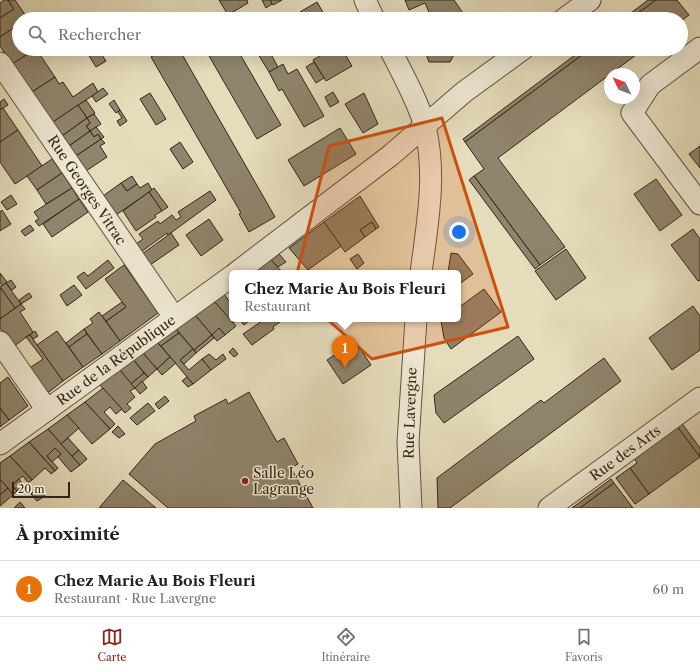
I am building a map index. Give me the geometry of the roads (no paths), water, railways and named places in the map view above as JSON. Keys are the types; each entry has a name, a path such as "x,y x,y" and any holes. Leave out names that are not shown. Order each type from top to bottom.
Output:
{"street":[{"path":"365,0 371,12"},
{"path":"574,12 590,0"},
{"path":"700,48 650,85 632,113 700,204"},
{"path":"393,56 425,126 430,159 431,187 421,270"},
{"path":"240,270 384,160 464,92 513,56"},
{"name":"Rue Georges Vitrac","path":"0,63 174,317"},
{"name":"Rue de la République","path":"0,444 229,278"},
{"name":"Rue Lavergne","path":"411,508 408,442 416,322"},
{"path":"0,342 47,410"},
{"name":"Rue des Arts","path":"549,508 700,398"}],"place":[{"name":"Chez Marie Au Bois Fleuri","path":"345,368"},
{"name":"Salle Léo Lagrange","path":"245,481"}]}
